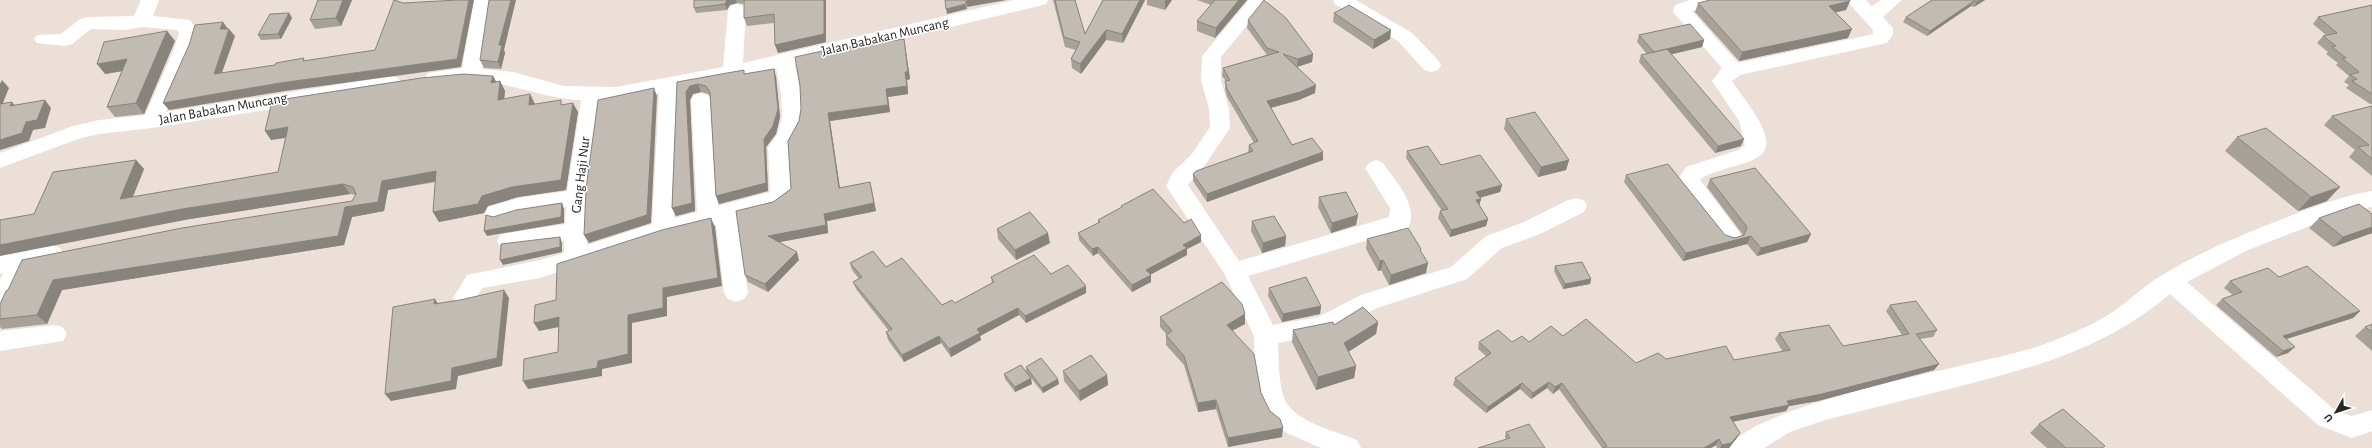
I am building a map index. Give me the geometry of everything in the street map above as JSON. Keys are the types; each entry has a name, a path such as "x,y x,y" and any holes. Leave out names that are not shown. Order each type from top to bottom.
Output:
{"street":[{"path":"141,21 150,0"},
{"path":"471,74 482,0"},
{"name":"Jalan Babakan Muncang","path":"0,161 88,129 152,122 285,99 415,80 471,74 512,79 564,93 592,95 616,94 732,72 784,60 974,8 1039,0"},
{"path":"1259,0 1212,56 1210,66 1211,80 1219,109 1220,128 1198,160 1181,177 1177,186 1234,271 1266,336 1267,372 1274,402 1280,414 1296,426 1348,448"},
{"path":"1342,0 1405,38 1431,65"},
{"path":"1715,0 1685,7 1682,12 1734,70"},
{"path":"1731,236 1693,188 1689,179 1694,172 1745,156 1755,148 1754,129 1746,116 1729,97 1722,81 1727,74 1734,70 1880,39 1883,28 1855,0"},
{"path":"1872,16 1893,0"},
{"path":"732,72 737,10"},
{"path":"44,39 65,40 88,22 126,24 141,21 183,24 188,33 183,52 152,122"},
{"path":"465,298 475,282 540,269 663,229 773,200 781,194 778,147 790,132 792,124 790,86 784,60"},
{"path":"663,229 669,84"},
{"name":"Gang Haji Nur","path":"575,257 577,197 592,95"},
{"path":"702,100 716,215 736,293"},
{"path":"1234,271 1400,222 1401,208 1376,168"},
{"path":"496,213 518,206 577,197"},
{"path":"1742,448 1781,425 1824,410 2036,358 2085,338 2120,319 2147,300 2170,281 2240,244 2346,204 2372,199"},
{"path":"1266,336 1323,326 1369,301 1459,274 1494,242 1532,228 1576,206"},
{"path":"508,240 576,231"},
{"path":"0,306 10,263 74,250"},
{"path":"2170,281 2327,418 2352,427 2372,420"},
{"path":"0,341 55,334"}],"building":[{"path":"318,0 343,0 336,18 310,20"},
{"path":"394,0 403,3 469,0 457,59 280,83 163,103 189,45 195,25 223,22 220,29 229,29 214,74 275,65 276,63 304,58 303,61 375,50"},
{"path":"489,0 511,0 499,45 502,45 498,62 480,60"},
{"path":"694,0 727,0 725,4 694,8"},
{"path":"744,0 824,0 824,34 775,45 774,14 744,18"},
{"path":"945,0 974,0 966,1 966,4 946,9"},
{"path":"1055,0 1075,0 1085,34 1103,0 1140,0 1122,34 1106,30 1080,64 1071,59 1080,42 1064,37"},
{"path":"1215,0 1239,0 1216,28 1197,21"},
{"path":"1264,0 1286,18 1313,54 1298,59 1283,54 1316,85 1300,92 1267,101 1292,145 1312,138 1323,152 1207,194 1193,174 1196,171 1253,151 1249,145 1258,141 1227,89 1225,81 1230,80 1223,68 1279,52 1267,48 1248,20"},
{"path":"1710,0 1850,0 1829,6 1852,29 1742,52 1698,3"},
{"path":"1932,0 1980,0 1977,2 1974,1 1930,31 1906,17"},
{"path":"1349,5 1391,30 1374,40 1334,13"},
{"path":"2372,5 2372,94 2352,81 2357,79 2350,75 2359,72 2342,58 2346,58 2332,47 2336,46 2323,36 2337,33 2318,17"},
{"path":"289,13 278,34 258,35 270,14"},
{"path":"1690,24 1704,40 1654,52 1639,35"},
{"path":"167,31 136,103 107,107 127,59 97,64 104,42"},
{"path":"904,39 908,72 905,72 907,86 886,89 888,105 828,113 839,188 870,182 874,203 824,214 826,225 768,236 797,252 765,284 745,275 736,211 773,202 791,189 788,141 799,121 801,109 800,86 795,57 827,50"},
{"path":"1667,49 1744,139 1718,146 1641,55"},
{"path":"774,69 778,109 773,126 764,139 766,183 716,196 710,92 706,86 698,84 690,86 686,92 692,203 672,208 677,82 744,70 744,74"},
{"path":"464,74 493,76 491,83 500,81 498,100 530,94 529,105 561,100 561,105 573,103 561,180 512,187 482,196 478,204 433,212 436,171 382,181 378,202 345,207 338,236 53,280 37,315 0,319 0,304 22,260 182,228 352,201 356,194 353,187 343,184 182,209 0,245 0,220 34,214 53,172 136,160 120,199 278,172 288,127 265,131 272,101 421,78"},
{"path":"654,88 647,215 584,235 586,189 598,100"},
{"path":"45,100 37,120 26,122 22,133 0,140 0,104 12,102 10,106"},
{"path":"2372,106 2372,159 2358,147 2369,145 2332,116"},
{"path":"1535,112 1569,160 1541,167 1506,119"},
{"path":"2266,128 2340,187 2311,197 2237,137"},
{"path":"1428,146 1441,165 1480,155 1502,185 1476,192 1481,199 1476,200 1488,219 1451,230 1440,211 1448,209 1407,151"},
{"path":"1668,164 1725,235 1735,238 1744,235 1747,227 1710,179 1755,168 1811,234 1761,248 1751,236 1686,253 1626,175"},
{"path":"1153,189 1184,223 1191,219 1201,235 1183,245 1187,248 1146,270 1151,275 1132,285 1098,247 1092,249 1078,233 1100,222 1098,220"},
{"path":"1346,192 1358,215 1332,223 1319,197"},
{"path":"562,203 561,217 484,231 486,215 493,217 516,210"},
{"path":"2359,204 2372,214 2372,227 2343,237 2319,218"},
{"path":"1030,212 1048,233 1015,250 997,229"},
{"path":"1274,216 1286,236 1263,243 1252,221"},
{"path":"711,218 718,278 663,288 663,308 628,315 628,354 598,361 597,368 523,381 524,359 558,352 559,317 534,323 535,305 556,300 557,264 662,230"},
{"path":"1408,228 1428,263 1391,275 1383,260 1380,261 1367,239"},
{"path":"560,237 560,247 500,260 501,244"},
{"path":"873,251 886,267 902,258 942,305 952,300 955,303 994,282 991,277 1034,255 1051,274 1068,265 1086,286 1025,316 1018,308 977,329 980,333 949,349 939,336 902,355 886,332 892,329 853,282 862,277 850,263"},
{"path":"1582,262 1591,279 1565,284 1555,266"},
{"path":"2307,266 2360,311 2283,336 2295,347 2283,351 2222,299 2242,292 2230,281 2268,268 2279,277"},
{"path":"1306,277 1321,306 1283,314 1269,288"},
{"path":"1222,282 1242,304 1245,314 1227,325 1254,354 1261,393 1270,411 1280,419 1283,428 1228,438 1216,400 1198,403 1184,356 1166,335 1172,331 1160,317"},
{"path":"504,290 497,358 452,368 451,381 385,394 393,307 435,299 434,304"},
{"path":"1916,301 1937,330 1916,334 1939,364 1822,394 1787,401 1789,405 1730,417 1740,433 1731,443 1722,445 1719,439 1704,448 1603,448 1607,446 1562,383 1555,387 1549,382 1533,393 1522,383 1488,407 1455,378 1491,353 1479,342 1498,330 1512,342 1522,336 1529,342 1551,326 1563,336 1586,319 1636,363 1658,353 1666,359 1726,346 1734,360 1790,350 1779,333 1829,325 1843,346 1909,334 1890,305"},
{"path":"1363,307 1378,322 1344,343 1356,366 1318,377 1293,330 1333,322 1334,325"},
{"path":"2372,324 2372,332 2365,327"},
{"path":"1091,355 1107,375 1079,391 1063,371"},
{"path":"1041,358 1058,379 1042,388 1026,367"},
{"path":"1021,365 1031,378 1015,387 1004,374"},
{"path":"2063,409 2105,446 2102,448 2066,448 2039,424"},
{"path":"1529,424 1545,448 1478,448 1510,438 1506,432"}]}
